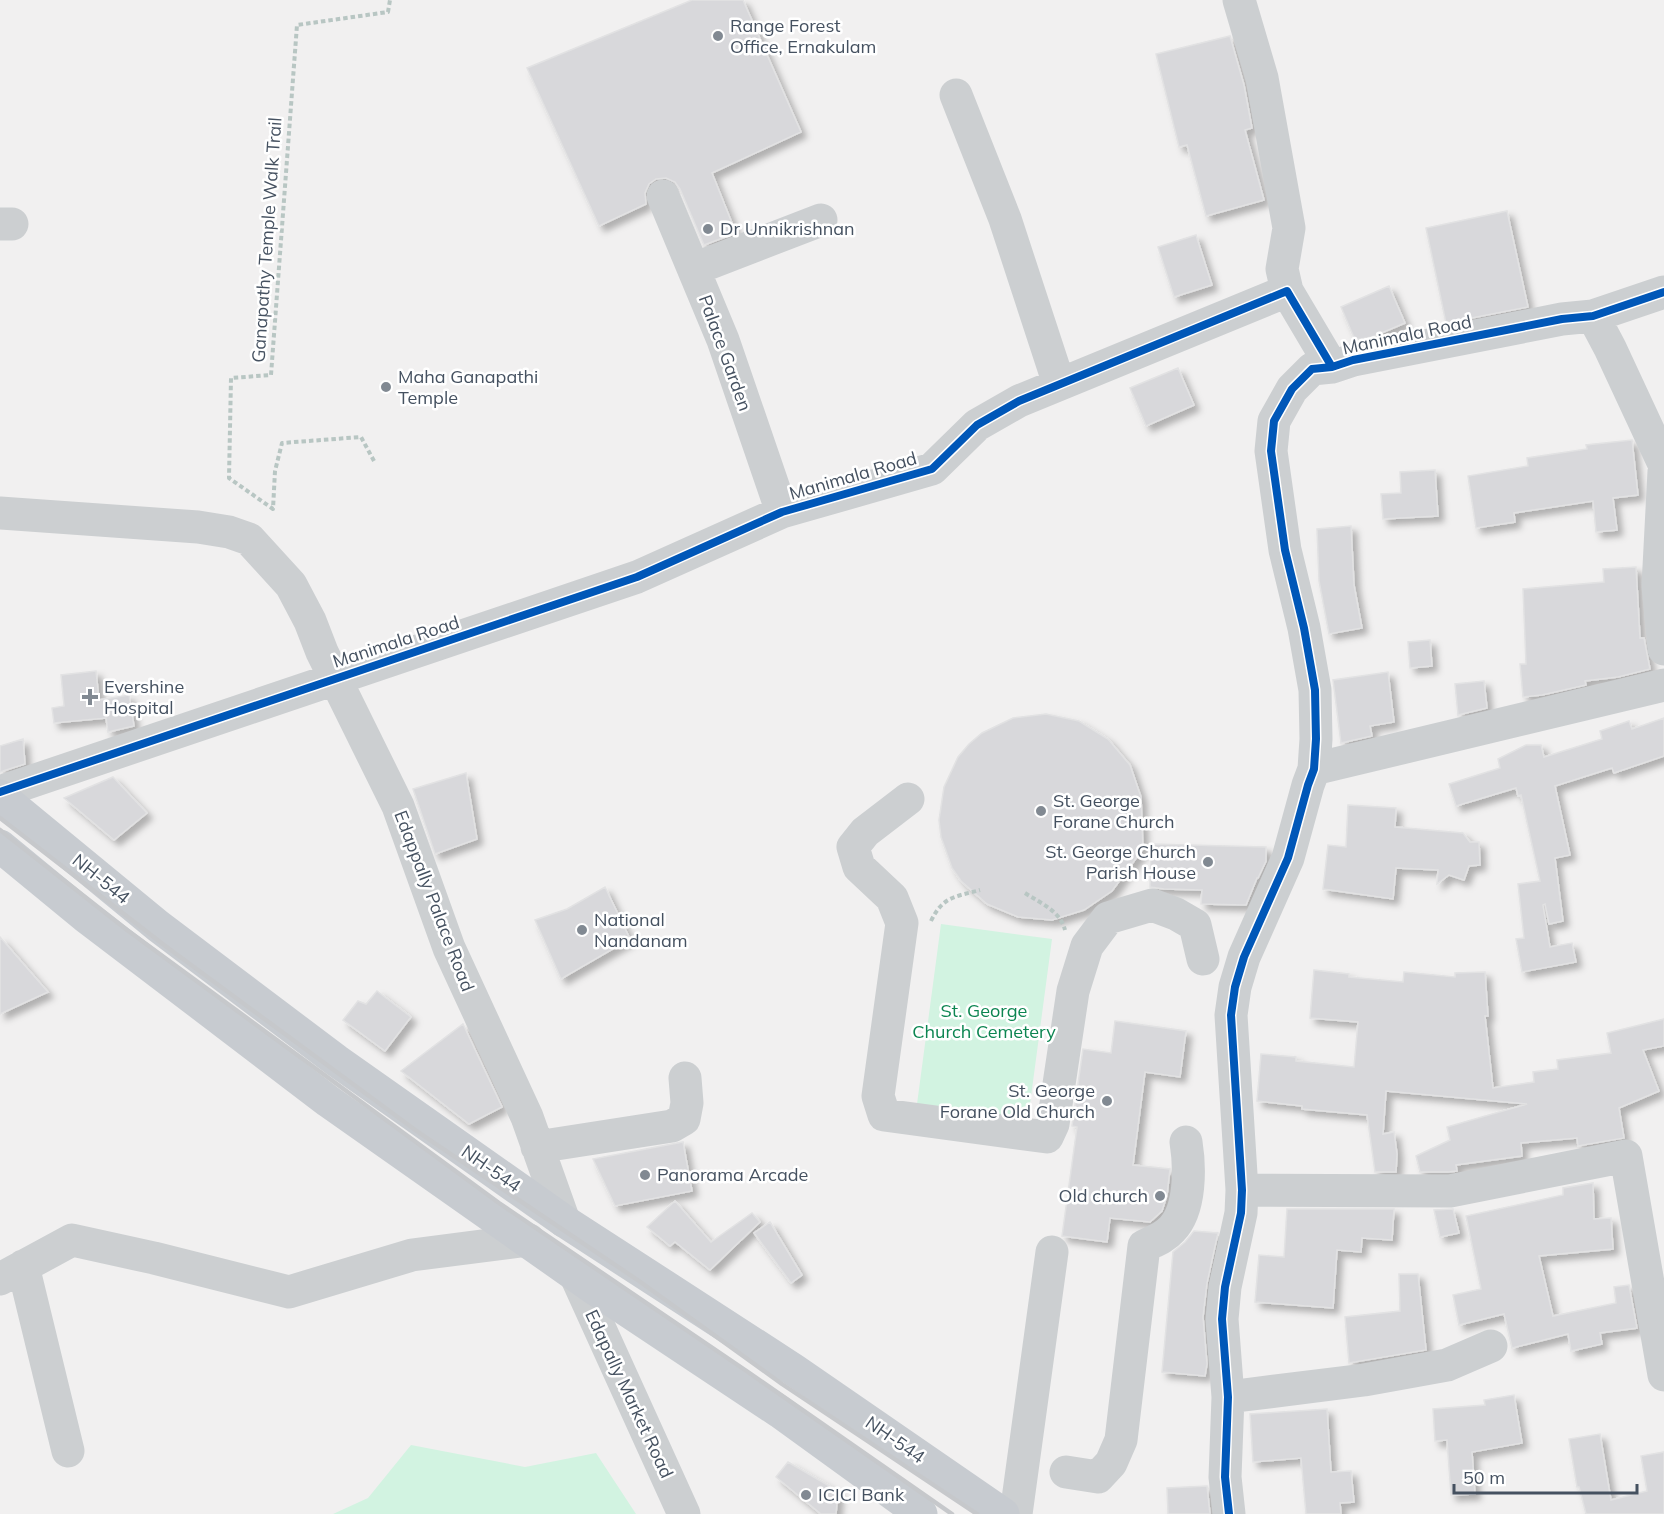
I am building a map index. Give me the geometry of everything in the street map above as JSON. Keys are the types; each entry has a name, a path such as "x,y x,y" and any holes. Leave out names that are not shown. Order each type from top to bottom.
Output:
{"main road":[{"name":"NH-544","path":"0,794 158,926 328,1054 564,1221 794,1370 1003,1514"},
{"name":"NH-544","path":"4,856 328,1101 529,1240 585,1282 780,1412 922,1514"},
{"path":"585,1282 612,1252"},
{"path":"922,1514 947,1476"}],"street":[{"path":"1239,0 1262,78 1289,228 1282,269 1287,291"},
{"path":"956,95 1005,219 1059,384"},
{"name":"Palace Garden","path":"663,196 723,340 782,512"},
{"path":"694,269 821,220"},
{"name":"Manimala Road","path":"0,794 328,665 637,577 782,512 932,469 976,425 1019,401 1287,291 1332,367 1353,360 1562,319 1593,316 1664,292"},
{"path":"1593,316 1664,464"},
{"path":"1229,1514 1225,1477 1228,1397 1222,1319 1241,1213 1242,1190 1231,1015 1235,987 1244,957 1288,858 1314,769 1316,739 1315,690 1304,628 1285,550 1271,451 1274,422 1292,389 1312,369 1332,367"},
{"path":"1664,471 1658,586 1664,650"},
{"name":"Edappally Palace Road","path":"0,513 198,527 229,532 249,539 291,585 398,806 449,948 527,1117 564,1221"},
{"path":"1314,769 1664,686"},
{"path":"908,799 865,832 853,848 859,867 892,898 902,923 878,1096 884,1115 1047,1137 1053,1124 1072,991 1087,946 1108,918 1152,905 1176,914 1195,924 1203,959"},
{"path":"537,1147 672,1126 684,1119 687,1103 685,1078"},
{"path":"1066,1472 1098,1477 1111,1462 1121,1440 1144,1246 1163,1238 1174,1227 1186,1199 1189,1162 1186,1142"},
{"path":"1242,1190 1450,1191 1626,1155 1664,1375"},
{"path":"68,1451 12,1273 72,1240 290,1292 412,1255 529,1240"},
{"path":"1016,1514 1052,1252"},
{"name":"Edapally Market Road","path":"585,1282 684,1514"},
{"path":"1228,1397 1364,1380 1447,1365 1491,1346"}],"green space":[{"name":"St. George Church Cemetery","path":"941,924 1052,939 1028,1119 917,1104"},
{"path":"411,1445 525,1467 596,1453 636,1514 333,1514 368,1498"}],"building":[{"path":"692,0 743,0 801,132 712,173 736,233 704,245 680,189 675,182 666,178 656,179 649,184 645,193 646,204 599,226 527,68"},
{"path":"1230,36 1244,85 1252,128 1245,130 1264,200 1206,216 1187,145 1179,147 1156,54"},
{"path":"1507,211 1528,307 1446,323 1426,228"},
{"path":"1196,235 1212,285 1174,297 1158,247"},
{"path":"1389,286 1405,323 1372,337 1355,340 1341,307"},
{"path":"1178,368 1194,405 1146,426 1130,388"},
{"path":"1632,440 1638,495 1613,498 1617,530 1596,532 1593,501 1514,513 1515,522 1476,528 1468,476 1528,466 1527,458 1587,449 1586,445"},
{"path":"1435,470 1438,516 1383,519 1381,494 1401,493 1400,472"},
{"path":"1351,526 1354,585 1362,628 1329,634 1319,581 1317,529"},
{"path":"1636,567 1640,638 1644,638 1650,669 1618,677 1585,681 1586,685 1523,697 1520,664 1526,664 1523,589 1604,582 1603,569"},
{"path":"1430,640 1432,666 1410,668 1408,642"},
{"path":"96,671 99,700 129,695 134,726 108,732 106,718 54,723 52,708 64,706 61,675"},
{"path":"1388,672 1394,722 1370,726 1372,736 1341,743 1333,680"},
{"path":"1484,681 1487,708 1458,715 1455,684"},
{"name":"St. George Forane Church","path":"1046,714 1079,721 1108,739 1130,765 1141,797 1143,849 1112,891 1084,910 1052,920 1018,917 987,904 961,881 952,868 941,837 939,820 944,787 958,757 969,744 982,733 1013,718"},
{"path":"1664,718 1664,756 1614,773 1612,768 1555,786 1570,855 1555,858 1563,921 1549,924 1545,904 1543,905 1550,947 1572,943 1576,962 1522,972 1516,939 1524,938 1518,884 1540,881 1521,795 1518,796 1516,788 1456,806 1449,784 1500,768 1498,759 1526,745 1541,745 1544,757 1602,739 1600,731 1629,721 1632,729"},
{"path":"23,739 25,764 0,772 0,746"},
{"path":"466,773 477,839 435,854 413,789"},
{"path":"113,777 147,813 114,840 64,798"},
{"path":"1348,805 1396,808 1395,827 1463,833 1470,842 1479,842 1480,865 1469,866 1464,880 1449,875 1437,884 1438,870 1396,868 1393,899 1323,889 1328,845 1346,847"},
{"name":"St. George Church Parish House","path":"1151,844 1266,847 1266,861 1246,905 1201,904 1202,890 1150,887"},
{"name":"National Nandanam","path":"605,887 630,939 561,979 535,920 567,909"},
{"path":"0,937 48,992 0,1014"},
{"path":"1314,970 1349,974 1349,977 1403,982 1404,972 1455,977 1455,973 1485,972 1488,1016 1485,1016 1493,1088 1534,1082 1533,1072 1558,1069 1557,1060 1611,1053 1607,1033 1664,1019 1664,1046 1643,1050 1659,1091 1619,1108 1624,1138 1578,1146 1577,1138 1521,1143 1522,1156 1456,1165 1457,1171 1420,1172 1416,1156 1450,1140 1447,1127 1527,1104 1386,1091 1383,1134 1394,1132 1397,1154 1396,1172 1375,1172 1367,1115 1302,1109 1302,1106 1257,1101 1261,1054 1296,1057 1296,1061 1354,1067 1358,1022 1310,1018"},
{"path":"377,991 411,1017 385,1051 343,1020 358,1001 366,1004"},
{"path":"1115,1021 1186,1031 1180,1077 1145,1072 1133,1165 1170,1169 1167,1195 1162,1211 1150,1222 1110,1218 1107,1242 1062,1236 1077,1127 1072,1126 1083,1049 1111,1053"},
{"path":"463,1024 502,1107 469,1124 401,1071"},
{"name":"Panorama Arcade","path":"683,1142 692,1191 615,1206 593,1159"},
{"path":"1593,1183 1594,1219 1611,1218 1613,1249 1539,1256 1553,1316 1616,1303 1614,1287 1629,1285 1637,1328 1600,1333 1602,1344 1571,1351 1568,1334 1512,1348 1504,1314 1459,1325 1453,1295 1481,1289 1466,1216 1563,1195 1563,1188"},
{"path":"675,1201 711,1242 752,1213 760,1222 710,1270 675,1242 670,1246 647,1227"},
{"path":"1287,1209 1394,1209 1392,1240 1362,1238 1361,1252 1337,1250 1333,1308 1255,1302 1259,1255 1284,1257"},
{"path":"1453,1209 1459,1233 1440,1237 1434,1210"},
{"path":"770,1222 802,1275 791,1283 754,1233"},
{"path":"1194,1231 1218,1233 1207,1283 1203,1317 1207,1364 1205,1376 1162,1372 1173,1252"},
{"path":"1399,1274 1418,1274 1426,1350 1349,1363 1345,1317 1400,1311"},
{"path":"1514,1395 1522,1443 1472,1452 1475,1494 1451,1495 1447,1440 1435,1441 1433,1409 1485,1405 1484,1400"},
{"path":"1327,1409 1331,1472 1351,1471 1354,1502 1340,1503 1341,1514 1306,1514 1301,1458 1253,1462 1250,1414"},
{"path":"1600,1434 1611,1500 1647,1491 1641,1456 1664,1452 1664,1514 1586,1514 1579,1487 1577,1487 1569,1439"},
{"path":"788,1462 838,1491 836,1514 821,1514 776,1477"},
{"path":"1207,1486 1210,1514 1168,1514 1167,1488"}],"railway":[{"path":"0,818 164,945 418,1132 639,1281 782,1384 977,1514"},
{"path":"0,830 127,930 499,1203 952,1514"}],"cycle path":[{"path":"0,792 637,577 782,512 932,469 977,425 1019,401 1287,291 1332,367 1353,360 1562,319 1593,316 1664,292"},
{"path":"1229,1514 1225,1477 1228,1397 1222,1319 1225,1287 1241,1213 1242,1190 1231,1015 1235,987 1244,957 1288,858 1314,769 1316,739 1315,690 1304,628 1285,550 1271,451 1274,421 1292,389 1312,369 1332,367"}],"place":[{"name":"Range Forest Office, Ernakulam","path":"718,36"},
{"name":"Dr Unnikrishnan","path":"708,229"},
{"name":"Maha Ganapathi Temple","path":"386,387"},
{"name":"Evershine Hospital","path":"90,697"},
{"name":"St. George Forane Church","path":"1041,811"},
{"name":"St. George Church Parish House","path":"1208,862"},
{"name":"National Nandanam","path":"582,930"},
{"name":"St. George Forane Old Church","path":"1107,1101"},
{"name":"Panorama Arcade","path":"645,1175"},
{"name":"Old church","path":"1160,1196"},
{"name":"ICICI Bank","path":"806,1495"}]}
